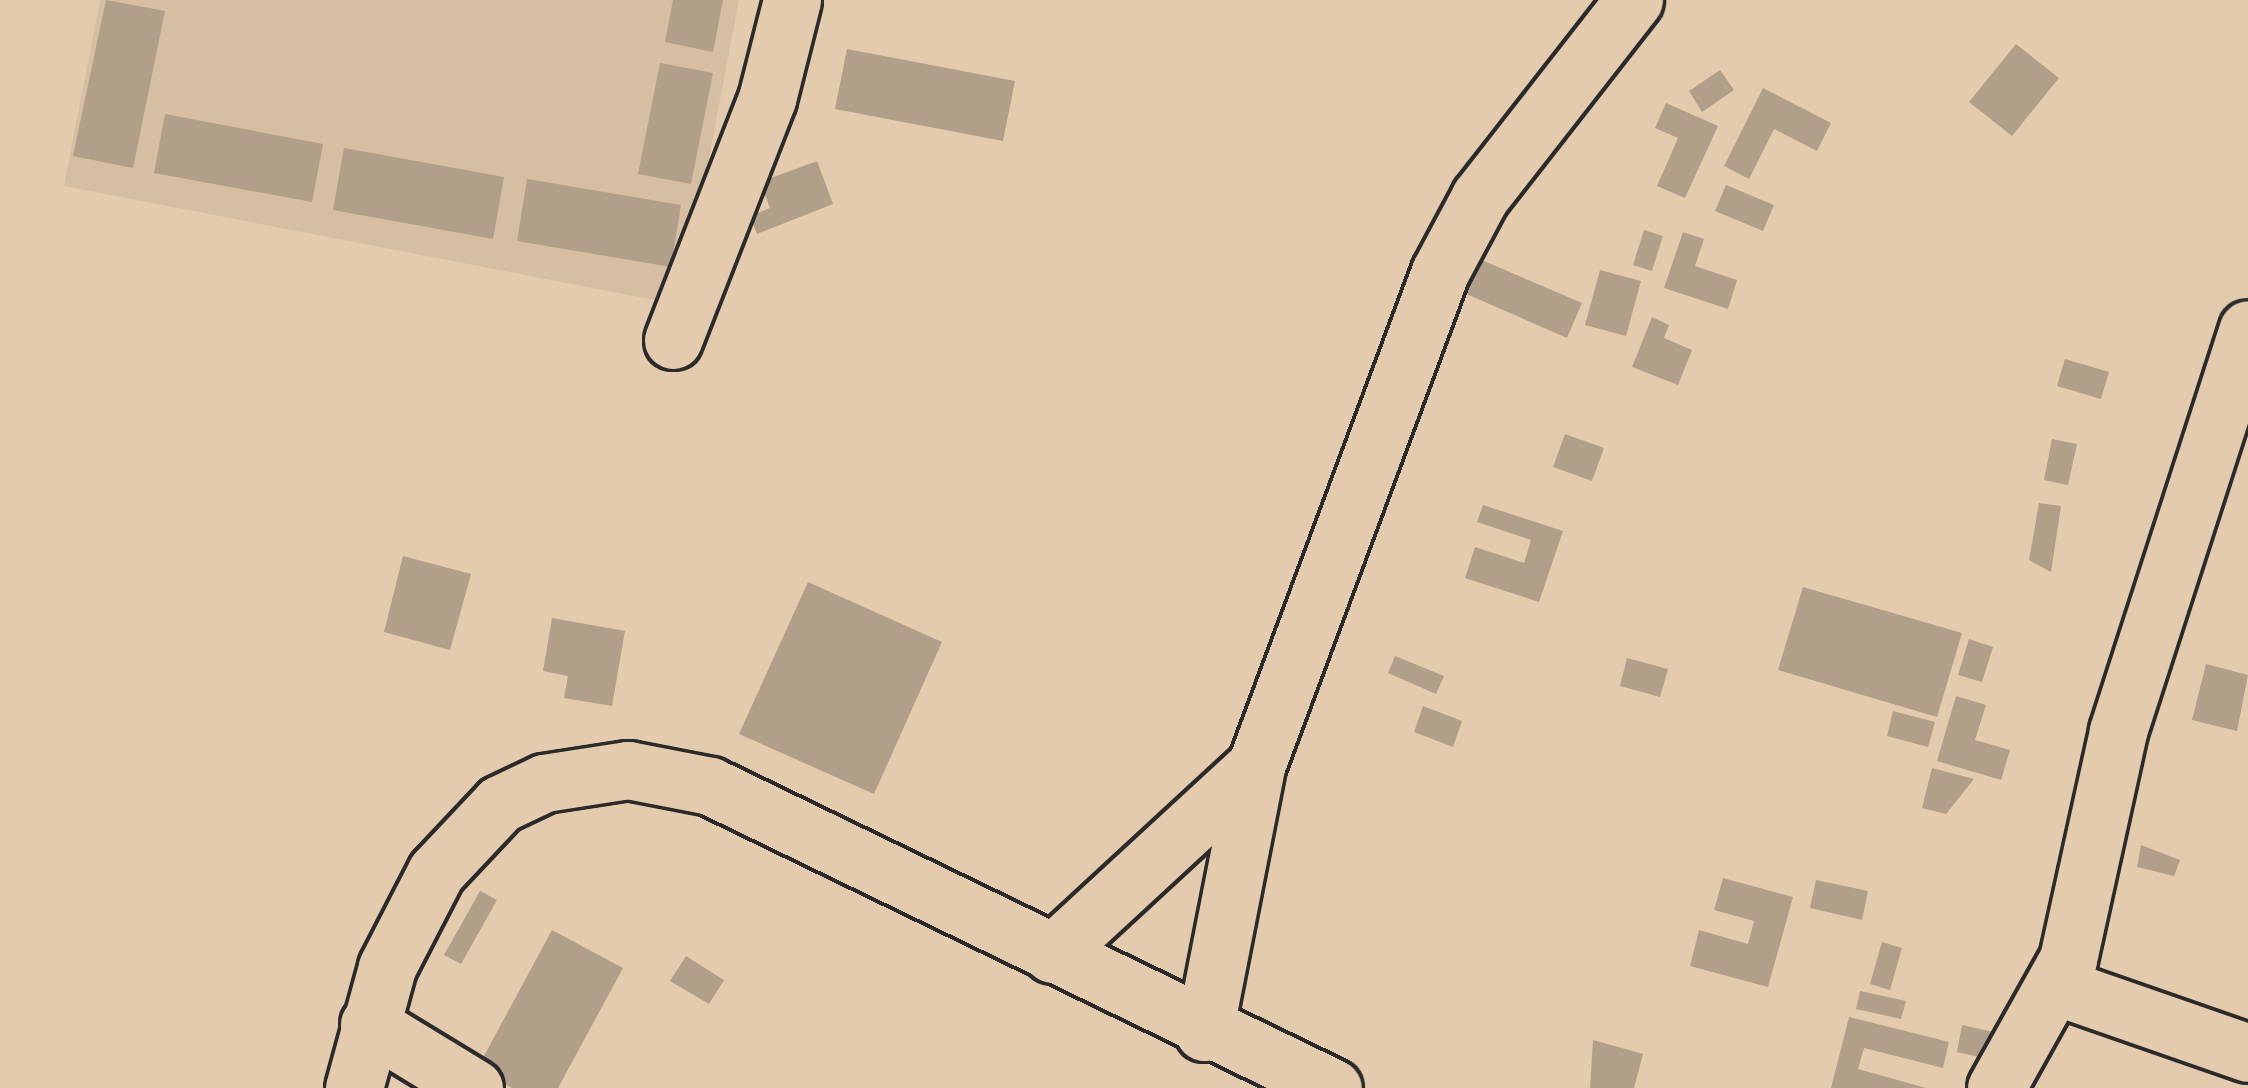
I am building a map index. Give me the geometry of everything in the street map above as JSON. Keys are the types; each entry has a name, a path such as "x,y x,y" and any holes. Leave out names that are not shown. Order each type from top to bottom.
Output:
{"street":[{"path":"674,340 767,99 792,0"},
{"path":"1204,1032 1256,766 1440,272 1480,196 1634,0"},
{"path":"1996,1088 2056,986 2084,908 2118,730 2248,329"},
{"path":"1052,955 1256,766"},
{"path":"354,1088 370,1024 418,899 500,804 544,783 628,770 710,786 1204,1032 1333,1088"},
{"path":"2056,986 2248,1053"},
{"path":"370,1024 474,1088"}],"shaded area":[{"path":"100,0 739,0 681,305 64,186"}],"building":[{"path":"106,0 165,11 133,168 73,156"},
{"path":"673,0 723,0 713,52 665,42"},
{"path":"2016,44 2059,78 2012,136 1969,102"},
{"path":"847,49 1015,81 1003,141 835,109"},
{"path":"660,63 713,73 691,184 638,174"},
{"path":"1720,70 1734,90 1702,112 1689,91"},
{"path":"1763,88 1831,123 1817,151 1774,129 1749,179 1724,166"},
{"path":"1666,103 1718,126 1685,198 1657,186 1678,138 1655,128"},
{"path":"165,114 323,144 312,202 154,173"},
{"path":"344,148 504,177 493,239 333,210"},
{"path":"817,161 833,204 757,234 750,216 770,208 760,182"},
{"path":"527,179 681,205 671,267 517,241"},
{"path":"1726,185 1774,205 1763,231 1715,211"},
{"path":"1644,230 1663,236 1652,271 1633,265"},
{"path":"1683,232 1704,239 1695,266 1737,280 1728,309 1664,288"},
{"path":"1477,258 1582,303 1567,338 1462,292"},
{"path":"1600,270 1641,281 1626,336 1585,325"},
{"path":"1652,317 1669,325 1664,338 1692,350 1678,385 1632,367"},
{"path":"2065,359 2109,372 2101,399 2057,386"},
{"path":"1565,434 1604,448 1592,481 1553,467"},
{"path":"2052,439 2077,444 2068,485 2044,480"},
{"path":"2039,503 2061,506 2051,572 2029,560"},
{"path":"1483,505 1563,531 1539,602 1465,578 1475,547 1524,563 1531,540 1477,522"},
{"path":"403,556 471,574 450,650 384,632"},
{"path":"808,582 942,642 874,794 739,734"},
{"path":"1803,587 1962,633 1937,717 1778,670"},
{"path":"552,618 625,631 612,706 564,698 568,676 543,671"},
{"path":"1969,639 1993,647 1982,682 1958,675"},
{"path":"1395,656 1444,676 1436,694 1388,673"},
{"path":"1627,658 1668,669 1660,697 1620,686"},
{"path":"2206,664 2248,675 2237,731 2192,720"},
{"path":"1956,696 1986,705 1975,740 2010,750 2001,780 1937,761"},
{"path":"1423,706 1462,721 1453,747 1414,732"},
{"path":"1893,711 1935,722 1928,747 1887,736"},
{"path":"1932,768 1974,779 1946,814 1922,808"},
{"path":"2141,845 2180,860 2174,876 2137,867"},
{"path":"1723,878 1793,897 1768,987 1690,966 1699,930 1748,944 1754,921 1714,910"},
{"path":"1816,880 1868,891 1862,920 1810,908"},
{"path":"480,891 497,900 461,964 444,955"},
{"path":"552,930 623,968 558,1088 512,1088 477,1069"},
{"path":"1882,942 1902,948 1890,990 1870,984"},
{"path":"686,956 724,980 709,1004 670,981"},
{"path":"1860,991 1906,1001 1901,1019 1856,1009"},
{"path":"1849,1017 1949,1042 1943,1068 1864,1048 1858,1069 1926,1088 1831,1088"},
{"path":"1962,1025 1998,1033 1992,1060 1957,1052"},
{"path":"1593,1040 1643,1054 1634,1088 1590,1088"}]}
